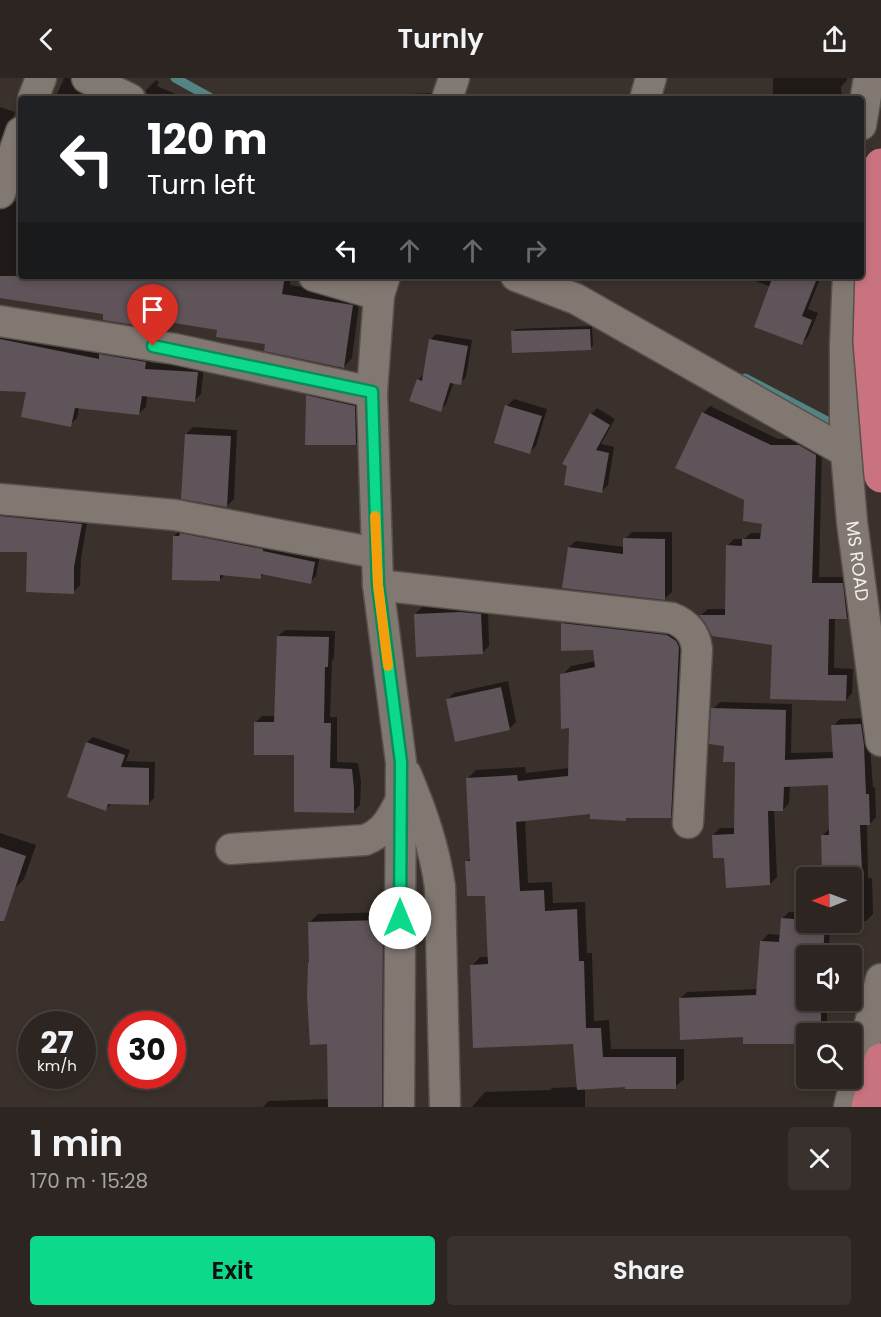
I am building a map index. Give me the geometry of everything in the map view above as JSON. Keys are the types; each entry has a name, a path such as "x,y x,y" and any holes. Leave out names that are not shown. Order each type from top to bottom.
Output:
{"highway":[{"path":"881,165 873,231 870,342 881,476"},
{"path":"868,1107 881,1060"}],"street":[{"path":"34,96 41,78"},
{"path":"87,78 124,96"},
{"path":"448,96 454,78"},
{"path":"646,96 651,78"},
{"path":"864,107 869,78"},
{"path":"6,187 18,143"},
{"path":"334,279 382,286 372,392 378,585 401,762 399,1107"},
{"path":"524,279 576,299 846,452 881,466"},
{"name":"MS ROAD","path":"848,279 845,346 846,452 852,522 881,741"},
{"path":"0,321 175,349 372,392"},
{"name":"MS ROAD","path":"846,452 864,389 881,353"},
{"path":"0,500 175,515 376,554"},
{"path":"378,585 672,618 683,622 696,639 697,649 688,823"},
{"path":"401,762 427,825 440,887 445,1107"},
{"path":"231,849 365,840 378,835 401,800"},
{"path":"849,1107 881,979"}],"building":[{"path":"0,276 18,276 18,279 284,279 282,294 353,305 344,368 264,351 265,344 216,337 217,330 150,319 149,327 103,320 103,314 0,298"},
{"path":"772,279 817,279 802,316 812,320 802,345 754,327"},
{"path":"590,329 591,350 512,353 511,331"},
{"path":"0,339 99,359 99,354 146,362 145,369 198,372 195,402 142,396 139,415 75,408 71,427 21,417 26,392 0,391"},
{"path":"429,339 468,346 461,385 450,383 441,412 409,401 417,379 422,381"},
{"path":"306,395 355,406 356,445 305,445"},
{"path":"505,405 542,416 530,454 494,443"},
{"path":"702,412 771,445 799,445 816,455 812,583 843,583 847,619 829,619 828,675 847,675 846,701 770,699 772,645 712,636 699,615 725,615 726,545 742,546 742,539 760,539 762,524 743,521 744,500 675,468"},
{"path":"590,413 610,425 596,450 609,453 602,493 564,485 567,466 562,464"},
{"path":"185,434 231,436 227,507 181,499"},
{"path":"0,516 82,524 74,567 74,594 26,592 27,552 0,552"},
{"path":"180,533 315,562 311,584 261,574 261,579 220,575 220,581 172,580 173,536 179,536"},
{"path":"623,538 665,539 665,600 562,588 568,547 623,554"},
{"path":"460,612 481,614 483,654 416,657 414,614"},
{"path":"561,623 667,635 676,641 679,647 671,818 626,818 626,821 590,819 590,814 516,822 520,891 544,890 545,911 577,909 579,961 584,961 586,1028 601,1028 603,1057 676,1057 676,1089 625,1089 625,1087 577,1090 573,1044 473,1048 470,965 488,964 485,896 467,896 465,861 470,861 466,778 517,775 518,781 568,776 569,728 561,729 560,674 595,667 593,650 561,651"},
{"path":"277,636 329,637 328,667 325,667 324,723 331,723 330,768 352,769 354,813 294,812 294,755 254,755 254,722 274,722"},
{"path":"501,687 510,730 455,742 446,699"},
{"path":"711,708 786,710 785,760 833,758 831,725 861,724 870,825 860,825 862,867 822,867 821,835 829,835 828,785 784,787 783,811 768,811 770,885 726,888 724,858 713,858 712,835 734,834 735,762 723,762 724,746 709,744"},
{"path":"86,742 125,755 121,767 149,768 149,805 108,804 106,811 67,797"},
{"path":"0,847 26,856 4,921 0,921"},
{"path":"781,918 796,919 796,933 824,933 824,945 796,945 796,1011 821,1011 821,1023 796,1023 796,1044 743,1044 743,1037 680,1040 679,998 756,995 760,941 779,942"},
{"path":"383,920 382,1107 328,1107 327,1044 310,1045 307,996 308,922"}],"waterway":[{"path":"175,78 208,96"},
{"path":"745,378 833,424"}],"slow traffic":[{"path":"375,516 378,585 388,666"}],"route":[{"path":"153,346 372,392 378,585 401,762 400,918"}]}
